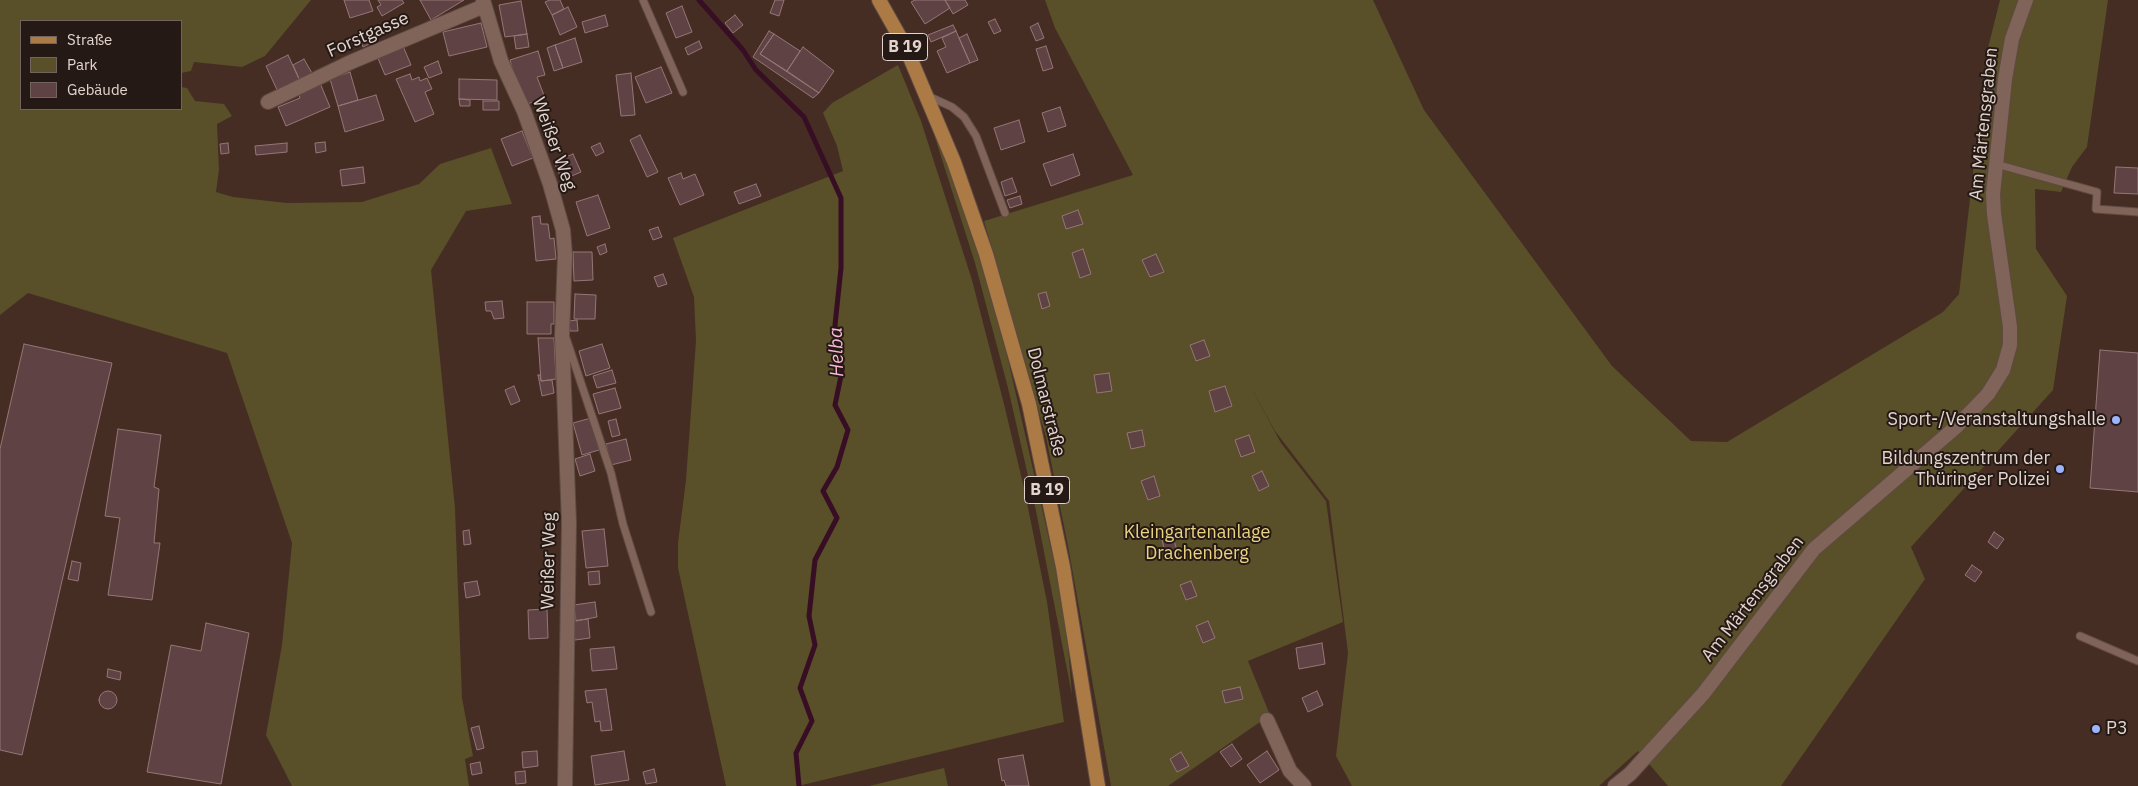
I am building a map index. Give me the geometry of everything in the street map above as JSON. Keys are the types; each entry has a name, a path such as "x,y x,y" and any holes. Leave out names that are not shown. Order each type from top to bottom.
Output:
{"main road":[{"name":"Dolmarstraße","path":"879,0 906,48 928,96 954,162 986,254 1029,404 1063,566 1098,786"}],"street":[{"name":"Am Märtensgraben","path":"1615,786 1630,774 1703,694 1814,549 1956,427 1988,394 2003,370 2010,346 2010,327 1994,214 1993,194 2005,79 2012,39 2026,0"},
{"name":"Forstgasse","path":"268,102 351,62 484,3"},
{"name":"Weißer Weg","path":"484,3 501,61 524,112 550,184 563,230 565,255 562,336 569,523 565,786"},
{"path":"1267,720 1290,771 1304,786"}],"lane":[{"path":"643,0 683,92"},
{"path":"928,96 952,107 964,118 976,136 1005,213"},
{"path":"1996,164 2097,192 2096,209 2138,212"},
{"path":"562,336 568,339 608,464 623,524 651,612"},
{"path":"2080,636 2138,662"}],"green space":[{"path":"0,0 311,0 265,56 242,67 194,62 191,71 182,73 182,20 20,20 20,110 182,110 182,87 187,88 195,101 224,104 232,116 217,124 219,170 216,192 233,197 287,203 362,202 419,184 440,164 491,148 512,204 466,211 431,270 455,508 462,698 473,756 465,759 469,786 292,786 266,735 282,645 292,543 227,353 28,293 0,315"},
{"name":"Kleingartenanlage Drachenberg","path":"1045,0 1373,0 1424,110 1612,366 1691,441 1727,442 1943,312 1959,294 1987,52 2000,0 2108,0 2087,147 2072,167 2061,192 2035,189 2036,249 2067,296 2053,390 1911,547 1925,579 1781,786 1668,786 1638,751 1599,786 1352,786 1336,756 1348,653 1329,501 1275,431 1248,382 1281,443 1326,501 1343,622 1248,661 1270,715 1168,786 1111,786 1068,546 1046,437 984,221 1133,175 1055,28"},
{"path":"898,65 921,121 972,280 1004,404 1024,488 1047,602 1064,722 798,786 726,786 678,568 678,543 686,480 696,341 694,297 673,238 843,171 837,146 823,113 832,103"},
{"path":"932,128 949,168 980,259 1007,355 1058,579 1068,646 1072,695 1036,511 1008,388 975,263"},
{"path":"944,768 948,786 869,786"}],"building":[{"path":"344,0 369,0 373,11 350,18"},
{"path":"378,0 402,0 404,3 382,16 377,7 381,5"},
{"path":"420,0 464,0 431,20"},
{"path":"560,0 564,9 552,15 545,2"},
{"path":"775,0 784,0 779,16 770,13"},
{"path":"915,0 945,0 950,8 925,24 911,2"},
{"path":"945,0 965,0 968,5 953,14"},
{"path":"521,1 527,34 505,37 499,5"},
{"path":"682,6 692,32 676,38 666,13"},
{"path":"568,7 577,27 560,35 552,15"},
{"path":"605,15 608,26 585,33 582,22"},
{"path":"735,15 743,25 733,33 725,23"},
{"path":"995,19 1001,31 994,34 988,22"},
{"path":"481,23 487,47 449,56 443,32"},
{"path":"1038,23 1044,38 1036,41 1030,27"},
{"path":"953,25 956,31 931,42 928,35"},
{"path":"769,31 774,34 760,54 819,93 813,98 753,57"},
{"path":"956,31 970,63 947,73 937,51 946,47 942,38"},
{"path":"365,32 371,43 363,47 358,35"},
{"path":"527,34 529,47 516,49 514,36"},
{"path":"774,34 800,51 787,71 760,54"},
{"path":"967,34 978,60 970,63 959,38"},
{"path":"575,38 582,62 563,68 555,45"},
{"path":"699,41 702,48 688,55 685,48"},
{"path":"555,45 563,68 554,71 547,48"},
{"path":"403,46 411,65 385,75 377,56"},
{"path":"1046,46 1053,68 1043,71 1036,49"},
{"path":"803,47 834,71 819,93 787,71"},
{"path":"538,51 545,75 537,77 545,98 527,104 516,82 510,60"},
{"path":"288,55 300,81 278,92 266,66"},
{"path":"304,59 313,75 300,81 293,65"},
{"path":"438,61 442,73 429,78 424,67"},
{"path":"661,67 672,93 646,103 635,77"},
{"path":"350,72 358,100 338,106 330,79"},
{"path":"631,73 635,115 621,116 616,75"},
{"path":"410,74 412,80 419,77 420,81 427,78 432,89 425,92 434,114 415,122 396,79"},
{"path":"459,79 497,80 497,100 459,99"},
{"path":"320,83 330,107 286,126 278,107 300,98 298,92"},
{"path":"376,95 384,120 345,132 338,106"},
{"path":"459,99 470,100 470,106 460,106"},
{"path":"483,101 499,101 499,110 483,110"},
{"path":"1060,107 1066,126 1048,132 1042,113"},
{"path":"1019,120 1025,142 1001,150 994,128"},
{"path":"522,131 533,158 512,166 501,139"},
{"path":"640,135 658,172 647,177 630,140"},
{"path":"325,142 326,151 316,153 315,143"},
{"path":"228,143 229,153 221,154 220,144"},
{"path":"287,143 287,152 256,155 255,146"},
{"path":"600,143 604,152 596,156 591,147"},
{"path":"573,154 581,172 562,180 554,162"},
{"path":"1073,154 1080,175 1051,186 1043,164"},
{"path":"363,167 365,183 342,186 340,170"},
{"path":"2116,167 2138,168 2138,194 2114,193"},
{"path":"681,173 683,179 695,174 704,195 680,205 668,178"},
{"path":"1012,178 1017,192 1005,196 1001,182"},
{"path":"756,184 761,196 739,204 734,192"},
{"path":"598,195 610,228 587,236 576,202"},
{"path":"1020,196 1022,204 1010,208 1007,200"},
{"path":"1078,210 1083,224 1066,229 1062,216"},
{"path":"540,216 541,224 548,224 550,239 554,238 556,259 536,261 532,217"},
{"path":"658,227 662,237 653,240 649,230"},
{"path":"605,244 607,252 600,255 597,247"},
{"path":"1083,249 1091,274 1080,278 1072,253"},
{"path":"573,252 592,252 593,280 574,281"},
{"path":"1156,254 1164,272 1150,277 1142,260"},
{"path":"663,274 667,284 658,287 654,277"},
{"path":"1046,292 1050,306 1042,309 1038,294"},
{"path":"575,294 596,295 595,319 574,319"},
{"path":"502,301 504,318 494,319 491,311 486,311 485,302"},
{"path":"527,302 554,302 554,324 551,324 551,334 527,334"},
{"path":"577,320 578,331 570,331 569,321"},
{"path":"538,338 554,338 556,379 541,381"},
{"path":"1204,340 1210,356 1196,361 1190,345"},
{"path":"24,344 112,363 22,755 0,750 0,449"},
{"path":"602,344 610,368 586,376 579,351"},
{"name":"Sport-/Veranstaltungshalle","path":"2100,350 2138,353 2138,492 2090,488"},
{"path":"612,370 616,383 597,388 593,376"},
{"path":"1109,373 1112,391 1097,393 1094,375"},
{"path":"538,375 540,375 541,381 552,380 554,393 542,396"},
{"path":"514,386 520,401 511,405 505,390"},
{"path":"1225,386 1232,406 1215,412 1209,391"},
{"path":"615,388 621,408 599,414 593,394"},
{"path":"591,418 599,450 582,455 573,423"},
{"path":"616,419 620,435 612,437 608,421"},
{"path":"118,429 161,435 154,487 159,489 154,543 160,543 152,600 108,595 120,518 105,516"},
{"path":"1142,430 1145,446 1131,449 1127,433"},
{"path":"1249,435 1255,452 1241,457 1235,440"},
{"path":"626,439 631,460 611,465 606,444"},
{"path":"590,454 595,471 580,476 575,459"},
{"path":"1262,471 1269,486 1259,491 1252,476"},
{"path":"1154,476 1160,496 1148,500 1141,481"},
{"path":"604,529 608,566 586,568 582,531"},
{"path":"469,530 471,544 464,545 463,531"},
{"path":"1994,532 2004,539 1997,549 1988,542"},
{"path":"1173,537 1179,558 1167,560 1162,540"},
{"path":"72,561 81,563 78,581 68,579"},
{"path":"1972,565 1982,572 1975,582 1965,575"},
{"path":"599,571 600,584 589,585 588,572"},
{"path":"477,581 480,595 466,598 464,583"},
{"path":"1191,581 1197,596 1186,600 1180,585"},
{"path":"595,602 597,617 576,621 574,605"},
{"path":"547,609 548,638 529,639 528,610"},
{"path":"588,619 590,638 575,640 572,621"},
{"path":"1208,621 1215,638 1203,643 1196,626"},
{"path":"206,623 249,633 221,784 147,772 171,645 201,651"},
{"path":"1322,643 1325,664 1299,669 1296,648"},
{"path":"614,647 617,669 592,671 590,649"},
{"path":"108,669 121,672 120,680 107,677"},
{"path":"1240,687 1243,699 1225,703 1222,691"},
{"path":"606,689 612,730 601,731 600,721 595,722 592,702 587,703 585,691"},
{"path":"108,691 114,694 117,700 114,706 108,709 102,706 99,700 102,694"},
{"path":"1317,691 1323,705 1308,712 1302,698"},
{"path":"479,726 484,748 477,750 471,728"},
{"path":"1232,744 1242,759 1231,767 1220,752"},
{"path":"537,751 538,766 523,768 522,752"},
{"path":"624,751 629,780 595,785 591,756"},
{"path":"1267,751 1279,770 1260,783 1247,765"},
{"path":"1181,752 1189,766 1177,772 1170,759"},
{"path":"1023,755 1029,786 1006,786 1004,780 1002,781 998,759"},
{"path":"480,762 482,773 472,775 470,764"},
{"path":"654,769 657,782 646,784 643,772"},
{"path":"525,771 526,783 516,784 515,772"}],"waterway":[{"name":"Helba","path":"699,0 743,50 756,70 804,117 841,198 841,268 835,325 842,371 835,405 848,430 837,467 823,491 837,518 815,560 809,616 815,645 800,688 812,721 796,753 799,786"}],"place":[{"name":"Sport-/Veranstaltungshalle","path":"2116,420"},
{"name":"Bildungszentrum der Thüringer Polizei","path":"2060,469"},
{"name":"P3","path":"2096,729"}]}
